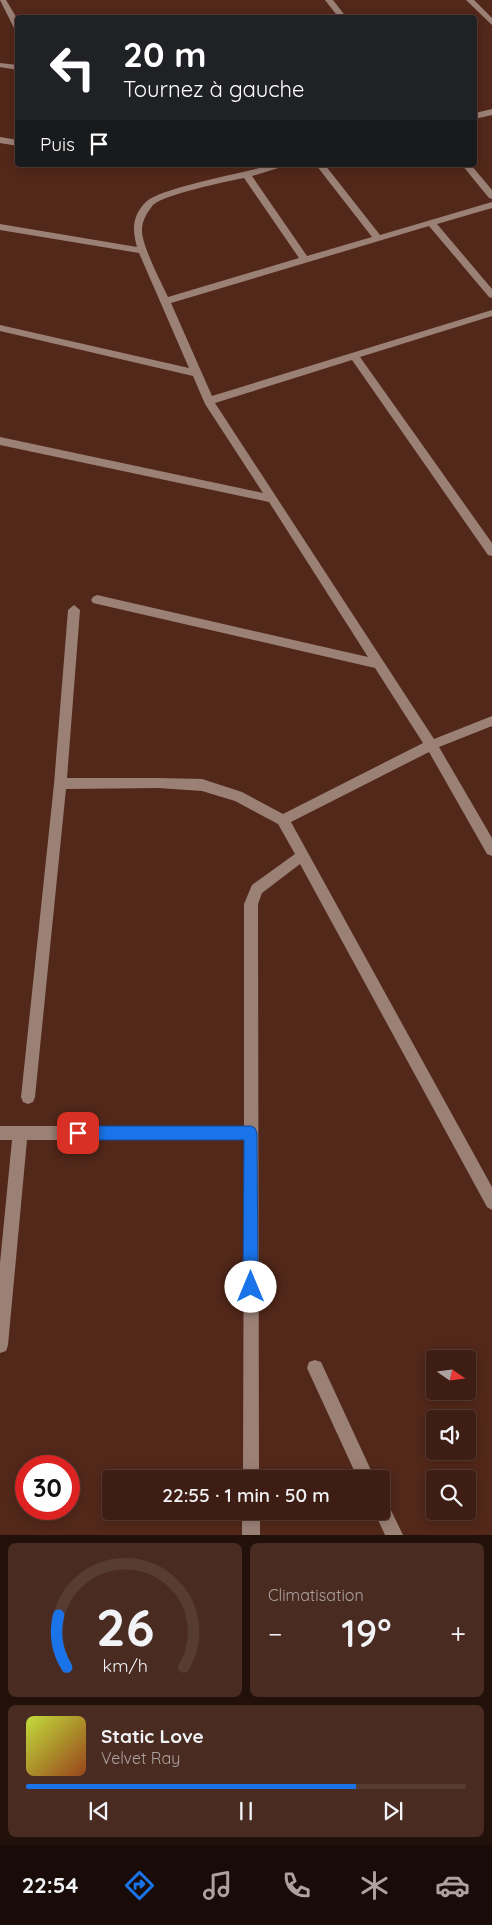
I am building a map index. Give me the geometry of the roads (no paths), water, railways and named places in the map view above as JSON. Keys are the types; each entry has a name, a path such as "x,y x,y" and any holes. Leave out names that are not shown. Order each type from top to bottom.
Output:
{"street":[{"path":"2,0 15,23"},
{"path":"329,0 341,15"},
{"path":"470,0 492,23"},
{"path":"0,65 15,68"},
{"path":"477,116 492,112"},
{"path":"0,140 15,142"},
{"path":"276,167 178,191 151,202 142,214 137,230 143,251 209,401 431,745 492,850"},
{"path":"322,167 378,238"},
{"path":"468,167 492,196"},
{"path":"246,174 305,260"},
{"path":"165,301 492,205"},
{"path":"431,222 492,294"},
{"path":"0,227 143,251"},
{"path":"209,401 492,313"},
{"path":"0,328 197,373"},
{"path":"354,356 492,552"},
{"path":"0,441 272,499"},
{"path":"97,600 379,664"},
{"path":"28,1097 60,784 74,610"},
{"path":"283,820 431,745 492,721"},
{"path":"60,784 158,783 202,785 238,796 283,820 492,1202"},
{"path":"251,1470 251,904 257,889 302,855"},
{"path":"0,1133 251,1133"},
{"path":"0,1345 20,1133"},
{"path":"315,1368 363,1470"},
{"path":"251,1520 251,1535"},
{"path":"387,1520 394,1535"}]}
